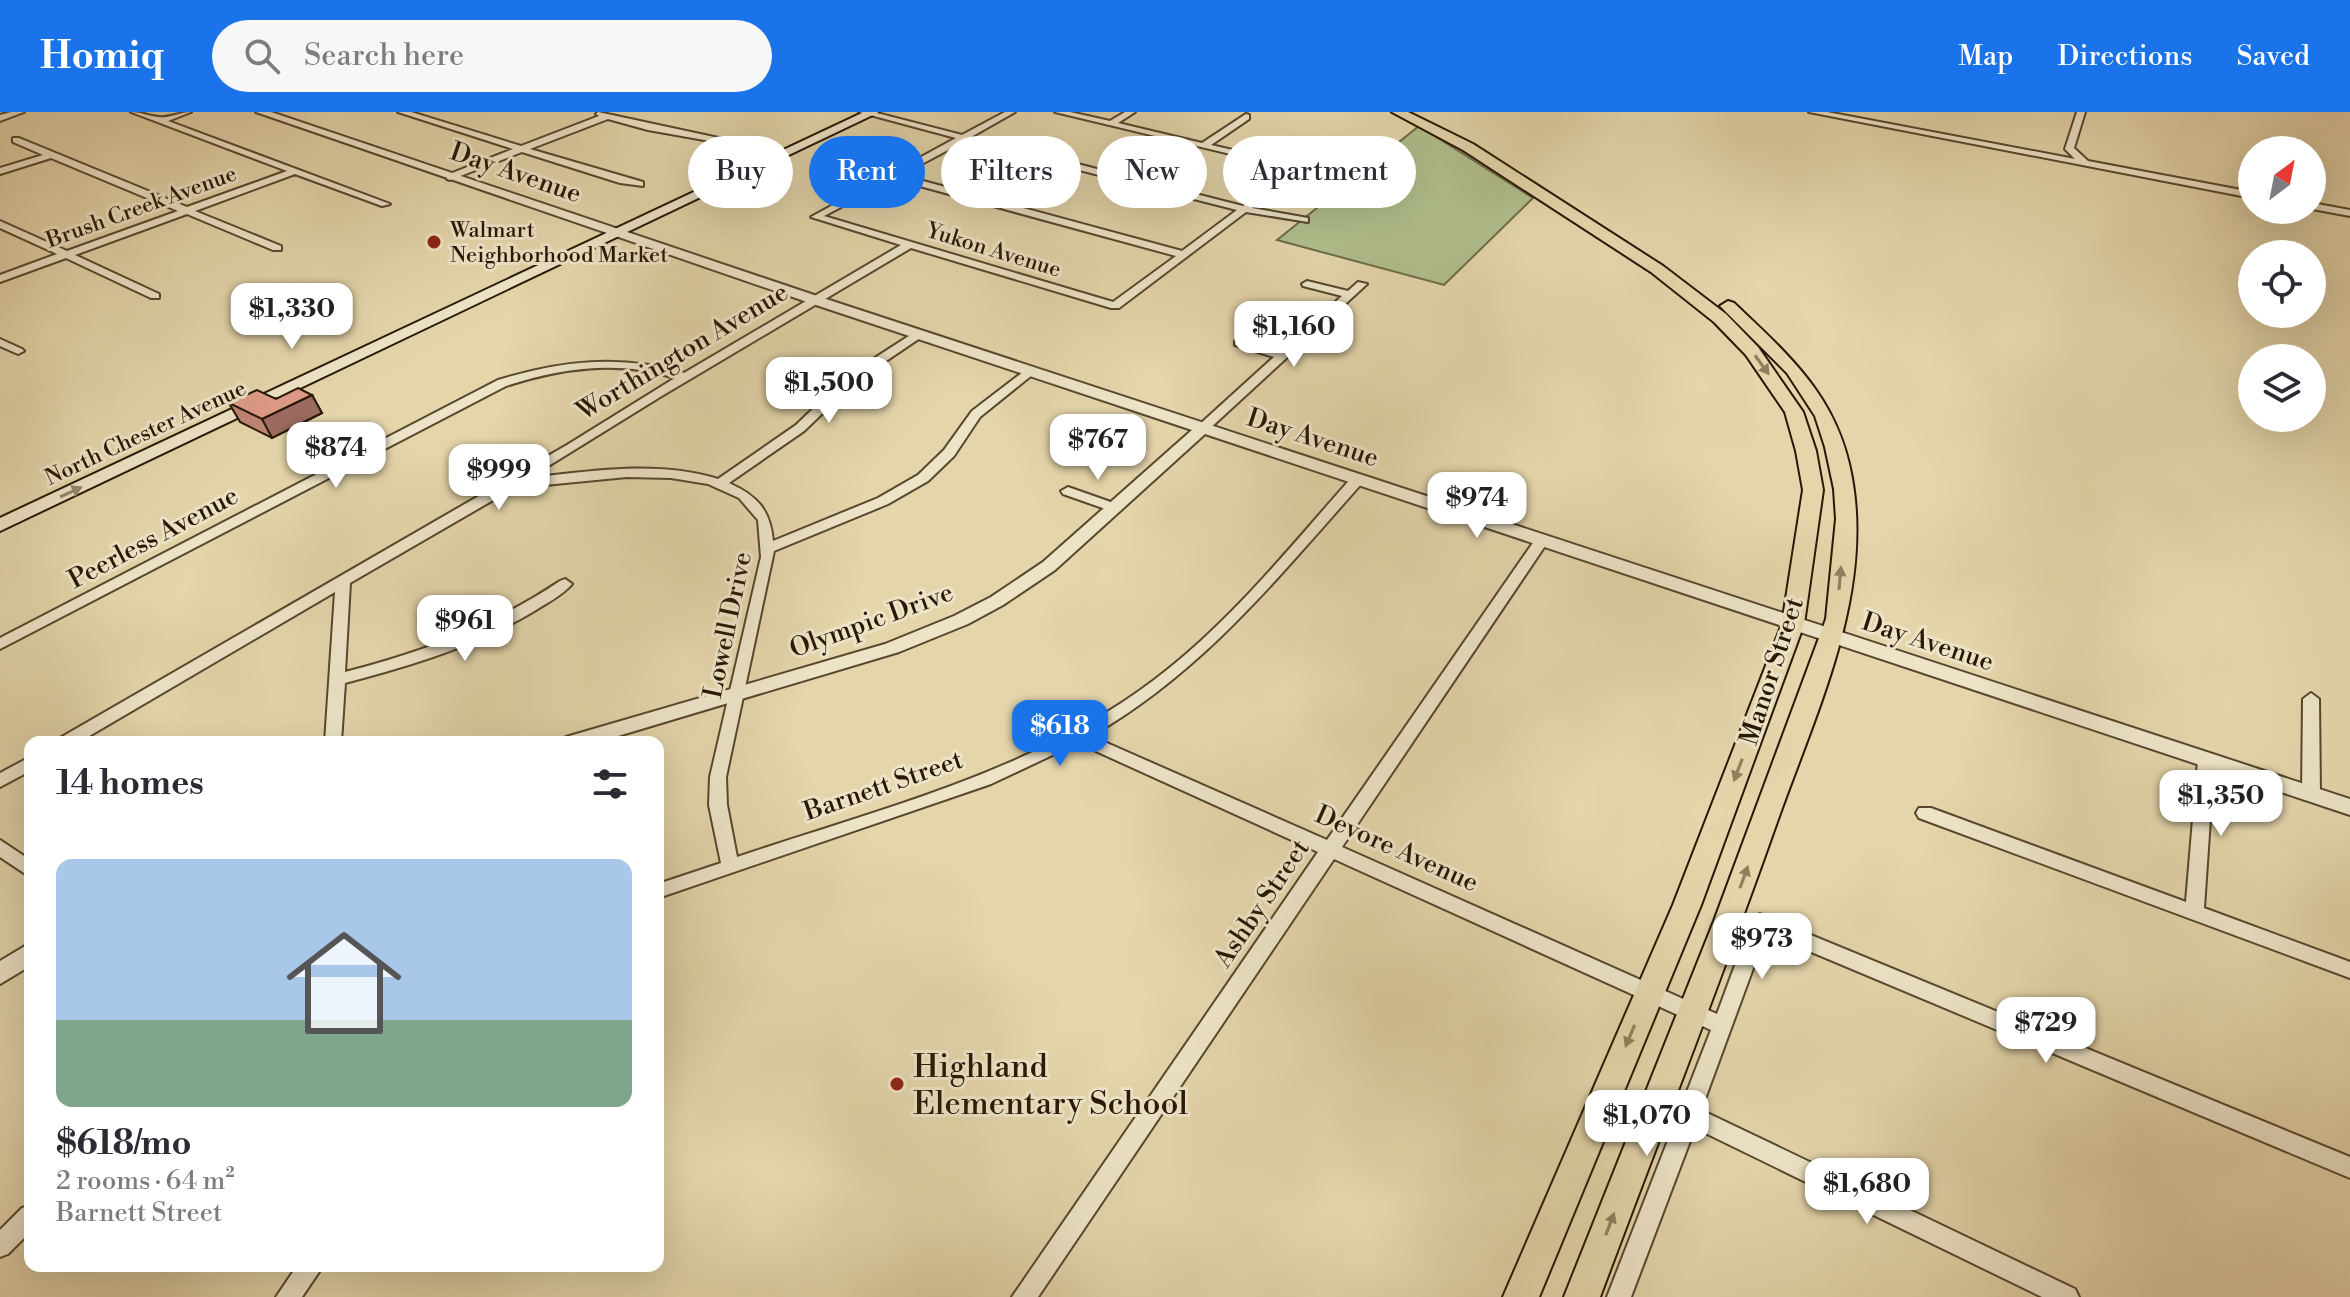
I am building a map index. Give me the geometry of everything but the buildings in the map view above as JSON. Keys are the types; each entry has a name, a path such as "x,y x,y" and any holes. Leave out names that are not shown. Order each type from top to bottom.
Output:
{"main road":[{"name":"North Chester Avenue","path":"0,525 366,352 852,112"},
{"name":"Manor Street","path":"1398,112 1444,132 1657,269 1720,318 1752,351 1794,412 1811,472 1811,509 1793,624 1687,905 1521,1297"},
{"name":"Manor Street","path":"1420,112 1483,144 1710,289 1794,370 1824,416 1835,447 1844,489 1846,519 1837,619 1692,1012 1582,1297"},
{"name":"North Chester Avenue","path":"0,509 402,322 868,113"},
{"path":"366,352 361,349 362,346 402,322"},
{"path":"309,379 332,362 340,351"},
{"path":"127,465 190,420"}],"street":[{"path":"0,118 20,112"},
{"path":"135,112 385,204"},
{"path":"159,121 187,112"},
{"name":"Day Avenue","path":"261,112 815,300 2350,807"},
{"path":"402,112 640,184"},
{"path":"595,112 648,127 699,136"},
{"path":"969,136 1011,112"},
{"path":"1059,112 1161,136"},
{"path":"1111,124 1131,112"},
{"path":"1813,112 2238,192"},
{"path":"2081,112 2069,149 2087,164"},
{"path":"868,113 957,136"},
{"path":"450,177 607,116"},
{"path":"1207,143 1246,117"},
{"path":"16,140 277,248"},
{"path":"0,171 51,155"},
{"path":"1081,167 1245,209 1305,220"},
{"name":"Brush Creek Avenue","path":"0,279 295,171"},
{"path":"925,184 1184,255 1245,209"},
{"name":"Yukon Avenue","path":"833,208 816,217 1115,306 1184,255"},
{"path":"2326,209 2350,213"},
{"path":"0,224 155,296"},
{"name":"Worthington Avenue","path":"76,736 509,484 909,245"},
{"path":"1307,284 1349,295"},
{"name":"Olympic Drive","path":"594,736 892,648 961,620 1025,584 1114,508 1362,284"},
{"path":"719,484 788,438 839,387 919,334"},
{"path":"0,342 18,351"},
{"path":"1239,343 1282,356"},
{"name":"Peerless Avenue","path":"0,644 502,383 553,368 600,363 652,367 685,377"},
{"path":"769,548 883,501 923,478 949,453 976,414 1031,371"},
{"name":"Lowell Drive","path":"509,484 648,471 690,476 733,491 756,509 764,522 769,548 718,783 722,833 730,865"},
{"name":"Barnett Street","path":"664,889 973,784 1077,736 1150,691 1208,643 1358,479"},
{"path":"1068,491 1114,508"},
{"name":"Ashby Street","path":"1024,1297 1542,540"},
{"path":"333,736 343,581"},
{"path":"338,679 407,662 468,641 526,612 565,584"},
{"path":"2311,699 2311,795"},
{"name":"Devore Avenue","path":"1077,736 1723,1026"},
{"path":"2194,912 2206,760"},
{"path":"0,781 24,767"},
{"path":"1925,813 2350,970"},
{"path":"0,847 24,865"},
{"path":"1619,1297 1760,922 2350,1168"},
{"path":"0,974 24,957"},
{"path":"1688,1114 2067,1297"},
{"path":"0,1246 24,1222"},
{"path":"288,1297 307,1272"}],"green space":[{"path":"1419,126 1533,198 1444,285 1277,240 1317,208 1416,208 1416,136 1407,136"}],"place":[{"name":"Walmart Neighborhood Market","path":"434,242"},
{"name":"Highland Elementary School","path":"897,1084"}]}
